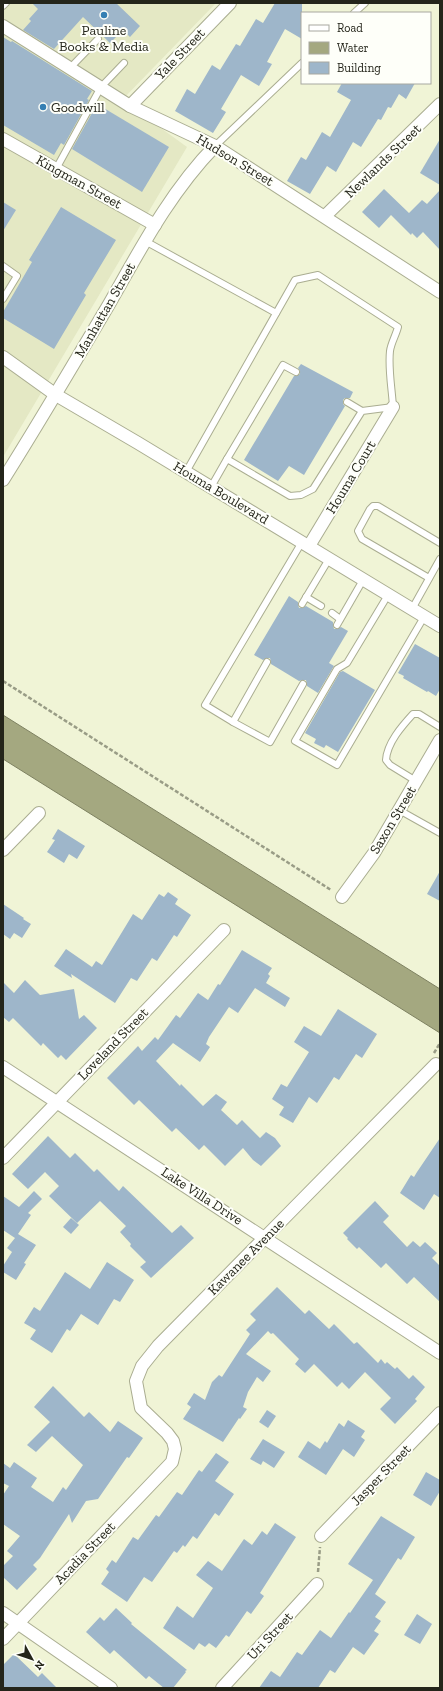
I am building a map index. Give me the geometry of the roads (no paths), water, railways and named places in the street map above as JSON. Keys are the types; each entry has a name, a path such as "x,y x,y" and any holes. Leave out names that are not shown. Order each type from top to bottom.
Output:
{"street":[{"name":"Yale Street","path":"130,106 230,3"},
{"name":"Hudson Street","path":"3,26 130,106 215,146 440,292"},
{"name":"Newlands Street","path":"325,216 440,104"},
{"name":"Kingman Street","path":"3,140 155,225"},
{"name":"Manhattan Street","path":"4,478 56,395 155,225 196,166 215,146"},
{"name":"Houma Boulevard","path":"3,358 56,395 212,487 440,626"},
{"name":"Houma Court","path":"305,544 393,407"},
{"name":"Saxon Street","path":"342,897 374,853 440,740"},
{"path":"3,850 39,813"},
{"name":"Loveland Street","path":"3,1158 224,930"},
{"name":"Kawanee Avenue","path":"167,1467 172,1462 175,1449 173,1441 168,1433 141,1408 136,1380 142,1366 158,1346 436,1064"},
{"name":"Lake Villa Drive","path":"3,1067 265,1237 440,1353"},
{"name":"Jasper Street","path":"321,1536 440,1413"},
{"name":"Acadia Street","path":"3,1639 167,1467"},
{"name":"Uri Street","path":"222,1688 317,1584"},
{"path":"3,1613 111,1688"}],"lane":[{"path":"3,6 6,3"},
{"path":"355,12 365,3"},
{"path":"70,68 98,39"},
{"path":"56,169 101,87 124,63"},
{"path":"215,146 301,64"},
{"path":"145,241 276,313"},
{"path":"3,266 17,276 3,299"},
{"path":"186,472 295,280 318,275 398,327 390,350 390,373 393,407 362,411 347,402"},
{"path":"212,487 283,365 296,372"},
{"path":"228,459 283,493 290,496 301,495 314,489 362,411"},
{"path":"429,578 362,539 358,531 370,509 373,506 378,506 440,543"},
{"path":"303,684 270,742 205,705 305,544"},
{"path":"302,604 329,559"},
{"path":"412,609 440,559"},
{"path":"337,625 363,580"},
{"path":"388,595 347,663 337,669 295,741 337,765 424,617"},
{"path":"306,597 321,606"},
{"path":"332,613 340,619"},
{"path":"233,722 267,662"},
{"path":"416,781 390,765 386,760 386,754 401,727 413,714 419,714 440,727"},
{"path":"399,810 440,833"}],"water":[{"path":"3,715 440,989 440,1033 3,759"}],"place":[{"name":"Pauline Books & Media","path":"104,15"},
{"name":"Goodwill","path":"43,107"}]}
